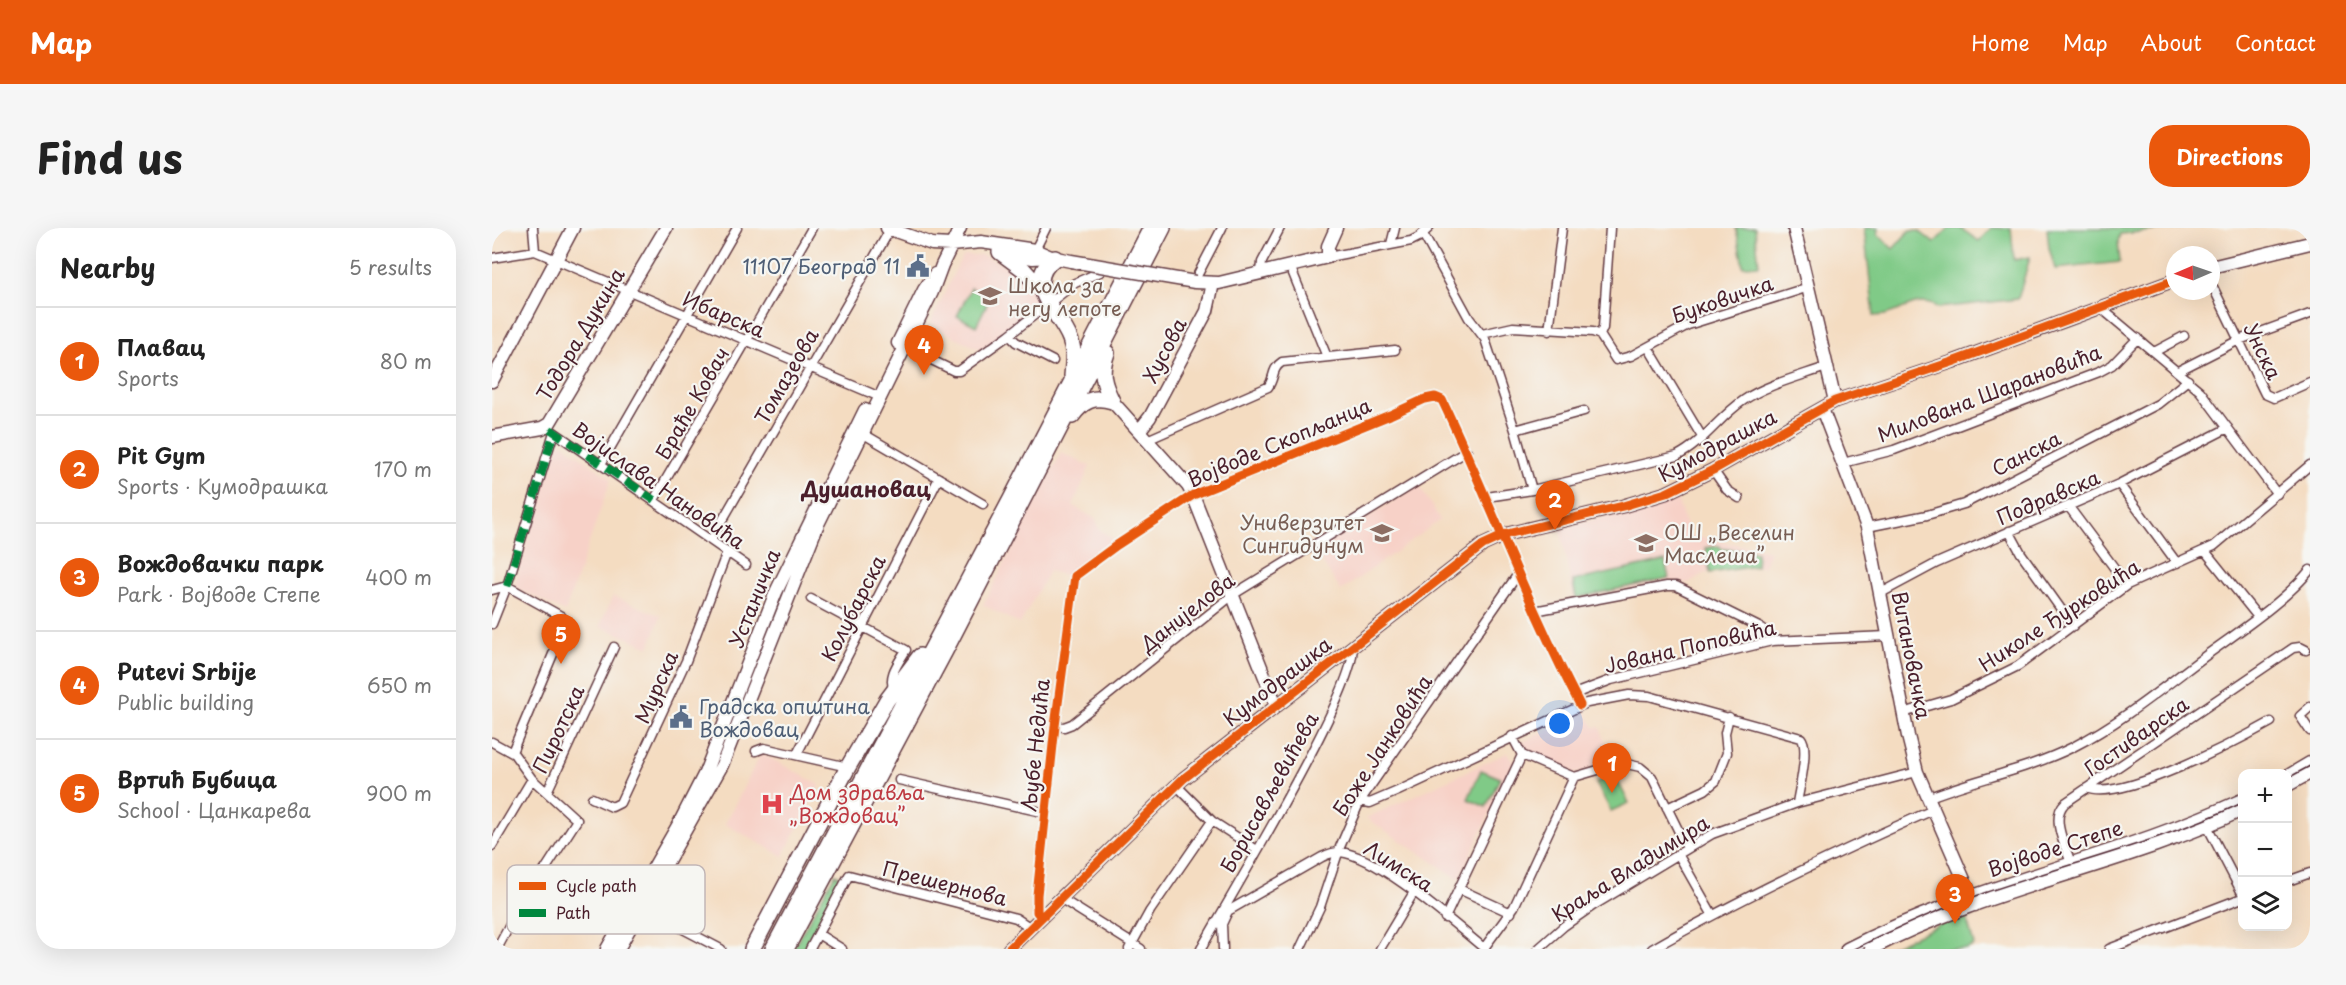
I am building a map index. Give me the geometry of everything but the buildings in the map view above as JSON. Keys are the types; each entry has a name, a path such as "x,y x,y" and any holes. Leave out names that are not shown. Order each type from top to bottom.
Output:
{"highway":[{"path":"773,949 1151,228"},
{"path":"786,949 1062,426 1163,228"},
{"path":"1000,252 1023,269 1042,290 1070,337 1073,350 1071,382"},
{"path":"1042,290 1041,272 1053,257"},
{"path":"1063,325 1078,332 1090,330 1113,302"},
{"path":"1112,401 1104,385 1102,372 1114,326"},
{"path":"1062,426 1078,408 1089,400 1099,398 1112,401"},
{"path":"753,949 848,767 894,690 952,609"}],"main road":[{"path":"492,381 573,228"},
{"name":"Тодора Дукина","path":"549,430 552,420 666,228"},
{"path":"889,228 927,243 951,245 981,242 1035,250 1071,261 1213,283 1328,257 1328,246 1336,228"},
{"name":"Устаничка","path":"655,865 705,773 796,546 932,292 960,228"},
{"path":"1794,228 1825,350 1826,367 1835,401"},
{"path":"965,243 1039,259 1053,257"},
{"path":"2220,265 2310,243"},
{"name":"Хусова","path":"1143,435 1150,417 1207,311 1213,283"},
{"name":"Кумодрашка","path":"1010,949 1176,785 1476,549 1503,535 1643,501 1673,490 1835,401 2102,309 2166,284"},
{"name":"Устаничка","path":"666,865 726,756 817,526 862,433 877,395"},
{"path":"1112,401 1193,495 1276,705"},
{"name":"Витановачка","path":"1822,409 1867,527 1903,713 1917,772 1973,900"},
{"path":"492,437 549,430"},
{"path":"2292,774 2310,763"},
{"path":"2292,783 2310,772"},
{"name":"Војводе Степе","path":"1871,949 1973,900 2071,863 2205,823 2238,802"},
{"name":"Војводе Степе","path":"1847,949 1910,918 1973,900 2238,811"},
{"name":"Устаничка","path":"607,949 616,934"},
{"name":"Устаничка","path":"618,949 627,934"}],"street":[{"path":"492,258 535,251 532,228"},
{"path":"601,464 737,228"},
{"name":"Браће Ковач","path":"654,501 812,228"},
{"name":"Томазеова","path":"711,540 889,228"},
{"path":"1035,250 1046,228"},
{"path":"1196,280 1222,228"},
{"path":"1261,273 1262,262 1280,228"},
{"path":"1391,244 1395,228"},
{"path":"1550,331 1562,228"},
{"path":"1482,334 1513,327 1593,332 1600,335 1610,228"},
{"path":"1328,257 1415,239 1426,231 1469,318 1482,334 1515,430 1532,490"},
{"name":"Ибарска","path":"535,251 627,292 877,395"},
{"path":"1290,266 1327,357"},
{"path":"902,345 957,372 1075,283 1100,272"},
{"name":"Буковичка","path":"1600,335 1616,360 1623,360 1688,325 1809,288"},
{"name":"Унска","path":"2219,300 2261,387 2268,396 2277,398 2308,382"},
{"path":"2102,309 2202,393 2277,494"},
{"path":"2178,371 2239,340 2310,314"},
{"path":"1009,335 1016,342 1053,361"},
{"path":"2154,351 2184,336"},
{"name":"Милована Шарановића","path":"1843,463 1894,450 2099,372 2112,365 2138,338"},
{"path":"1648,347 1702,436"},
{"path":"1143,435 1268,387 1274,370 1282,362 1395,350"},
{"path":"1487,497 1532,490 1671,458 1683,453 1747,398 1826,367"},
{"name":"Санска","path":"1867,527 1964,504 2158,404 2188,380"},
{"name":"Војводе Скопљанца","path":"1075,576 1193,495 1425,399 1435,397 1442,400 1467,452"},
{"path":"1515,430 1584,411"},
{"name":"Подравска","path":"1881,593 1937,563 2119,484 2228,428"},
{"path":"492,624 507,586 549,430"},
{"name":"Војислава Нановића","path":"549,430 746,566"},
{"path":"862,433 983,504"},
{"path":"1467,452 1533,611 1580,705"},
{"name":"Данијелова","path":"1055,726 1064,727 1072,724 1234,594 1467,452"},
{"name":"Николе Ђурковића","path":"1903,713 1951,699 2001,676 2029,659 2127,585 2205,551 2223,539 2310,465"},
{"name":"Кумодрашка","path":"1713,470 1727,490 1740,498"},
{"name":"Колубарска","path":"797,754 939,478"},
{"path":"2119,484 2177,563"},
{"path":"2069,507 2127,585"},
{"path":"2008,531 2073,626"},
{"path":"2205,551 2258,617"},
{"name":"Мурска","path":"592,798 612,807 620,803 686,661 727,552"},
{"name":"Гостиварска","path":"1928,798 2044,759 2074,746 2132,711 2258,617 2310,570"},
{"name":"Боже Јанковића","path":"1300,949 1320,907 1338,852 1360,801 1518,574"},
{"name":"Љубе Недића","path":"1041,917 1036,907 1055,726 1075,576"},
{"path":"492,590 507,586 561,616 565,621 512,752"},
{"path":"1533,611 1676,586 1761,628 1770,635 1772,641"},
{"path":"811,599 906,650 893,674 891,684 894,690"},
{"name":"Јована Поповића","path":"1574,694 1611,680 1772,641 1888,636"},
{"name":"Борисављевићева","path":"1202,949 1333,711 1353,658 1352,646"},
{"name":"Пиротска","path":"547,792 614,647"},
{"name":"Гостиварска","path":"2087,788 2293,648 2300,647 2306,650"},
{"path":"1360,801 1370,803 1580,705 1617,696 1640,695 1770,728 1803,739 1805,751 1797,803"},
{"path":"2310,708 2300,716 2310,731"},
{"path":"1667,808 1706,790 1716,781 1727,753 1725,733 1729,717"},
{"name":"Гостиварска","path":"2087,788 2097,791 2112,789 2156,777 2215,751 2271,722"},
{"path":"1512,736 1522,756 1574,777 1616,764 1640,767 1652,777 1687,848"},
{"path":"492,742 512,752 532,779 577,820 548,865"},
{"path":"756,751 764,748 848,767"},
{"path":"1445,918 1522,756"},
{"name":"Краља Владимира","path":"1538,949 1571,921 1687,848 1723,829 1797,803 1917,772"},
{"path":"1485,949 1511,913 1574,777"},
{"path":"492,846 532,779"},
{"path":"899,780 1046,813"},
{"path":"1176,785 1212,821 1257,850"},
{"path":"2071,863 2058,812 2069,800 2087,788"},
{"path":"1652,949 1712,914 1933,810"},
{"path":"1130,946 1150,910 1212,821"},
{"path":"2205,823 2238,885"},
{"name":"Лимска","path":"1236,906 1322,857 1338,852 1370,864 1414,892 1485,949"},
{"path":"1678,854 1712,914"},
{"path":"2292,880 2310,873"},
{"name":"Прешернова","path":"818,934 849,875 1016,918 1031,928"},
{"path":"1459,889 1511,913"},
{"path":"1380,949 1414,892"},
{"path":"1060,898 1130,946 1141,949"},
{"path":"1223,949 1222,933 1225,914 1236,906 1229,898"},
{"path":"2109,949 2238,900"},
{"path":"496,949 507,930"},
{"path":"1211,932 1222,933"},
{"path":"692,934 721,949"},
{"path":"810,949 818,934 842,949"}],"shaded area":[{"name":"Школа за негу лепоте","path":"982,255 1015,270 1033,288 1042,303 982,351 930,324 958,264 963,256"},
{"path":"556,439 611,479 565,612 514,587"},
{"path":"1061,453 1090,466 1073,506 1096,519 1099,529 1117,542 1071,577 1049,571 1020,624 983,605"},
{"name":"Универзитет Сингидунум","path":"1419,485 1440,520 1341,591 1315,551"},
{"name":"ОШ „Веселин Маслеша”","path":"1677,499 1689,535 1770,551 1764,566 1706,573 1686,584 1672,581 1574,600 1560,528"},
{"path":"613,596 661,616 649,647 600,626"},
{"path":"1586,711 1594,727 1600,727 1613,763 1575,774 1525,753 1520,743"},
{"name":"Дом здравља „Вождовац”","path":"761,753 820,785 783,856 725,824"},
{"path":"1507,753 1514,762 1459,879 1366,818"}],"green space":[{"path":"1736,228 1755,228 1759,265 1743,266"},
{"path":"1864,228 1879,228 1877,233 1893,249 1909,231 1919,231 1934,243 1949,228 1960,228 1979,241 1991,228 2011,228 2014,260 2030,257 2018,299 1938,308 1919,303 1886,315 1874,316"},
{"path":"2047,228 2183,228 2120,234 2118,241 2120,262 2055,269 2049,248"},
{"path":"971,288 990,298 976,326 957,316"},
{"path":"1719,546 1722,549 1757,552 1756,566 1710,573 1706,548"},
{"path":"1665,561 1669,578 1576,598 1573,581"},
{"path":"1481,770 1500,778 1486,807 1468,799"},
{"path":"1614,774 1629,803 1611,811 1596,783"},
{"path":"835,874 840,876 837,881 839,883 803,949 793,949"},
{"path":"1965,913 1974,945 1967,949 1886,949"}],"tram line":[{"path":"2292,776 2310,766"},
{"path":"1854,949 1968,899 2147,841 2238,805"}],"marked path":[{"path":"550,429 654,500"},
{"path":"507,586 554,432"}],"cycle path":[{"path":"1009,949 1183,779 1483,545 1507,534 1623,506 1666,493 1713,470 1835,401 1952,362 2166,283"},
{"path":"1041,917 1037,912 1037,895 1055,726 1075,576 1193,495 1425,399 1435,397 1442,400 1543,630 1580,705"}],"place":[{"name":"11107 Београд 11","path":"918,266"},
{"name":"Школа за негу лепоте","path":"990,296"},
{"name":"Putevi Srbije","path":"924,375"},
{"name":"Pit Gym","path":"1555,530"},
{"name":"Универзитет Сингидунум","path":"1382,533"},
{"name":"ОШ „Веселин Маслеша”","path":"1646,543"},
{"name":"Вртић Бубица","path":"561,664"},
{"name":"Градска општина Вождовац","path":"681,717"},
{"name":"Плавац","path":"1612,793"},
{"name":"Дом здравља „Вождовац”","path":"772,804"},
{"name":"Вождовачки парк","path":"1955,924"}],"district":[{"name":"Душановац","path":"866,488"}]}
